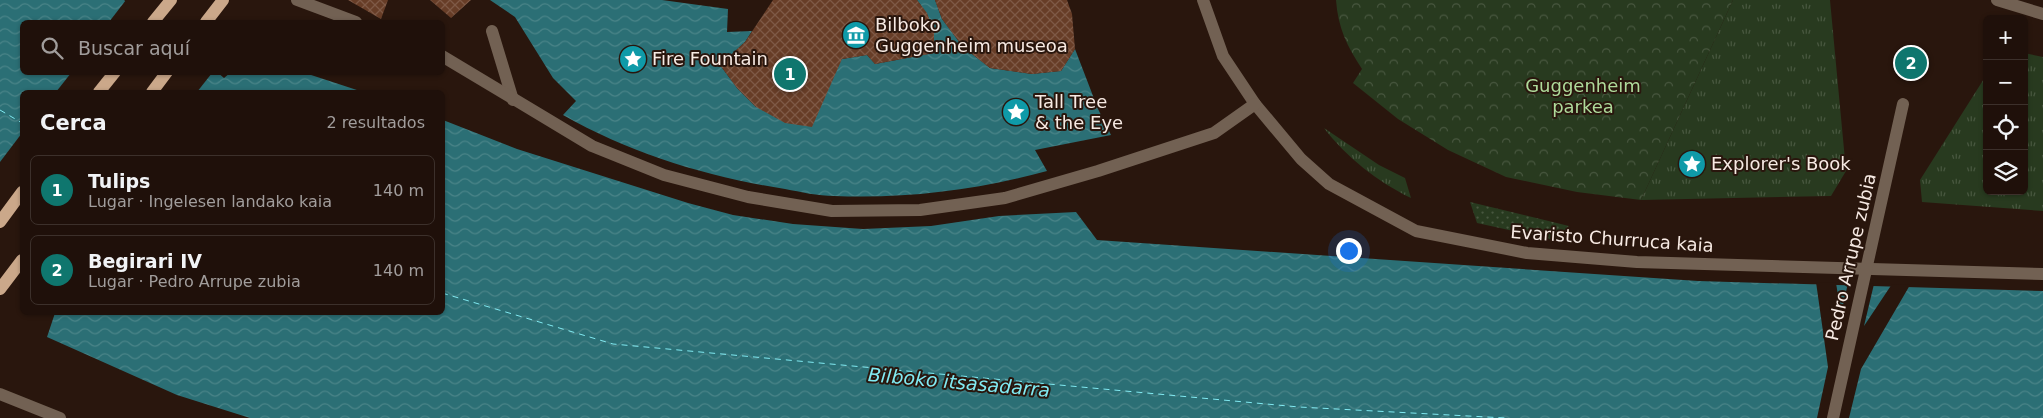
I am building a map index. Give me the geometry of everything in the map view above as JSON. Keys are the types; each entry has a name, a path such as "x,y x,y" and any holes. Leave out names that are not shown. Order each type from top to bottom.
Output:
{"main road":[{"path":"155,20 171,0"},
{"path":"208,20 223,0"},
{"path":"102,90 113,75"},
{"path":"154,90 165,75"},
{"path":"0,222 20,195"},
{"path":"0,289 20,263"}],"street":[{"path":"297,0 351,20"},
{"name":"Evaristo Churruca kaia","path":"1203,0 1224,56 1255,104 1301,160 1329,184 1416,231 1527,253 1636,262 2043,274"},
{"path":"1997,0 2043,14"},
{"path":"492,31 513,100"},
{"path":"445,58 592,146 664,175 748,197 832,211 920,210 1005,198 1098,171 1214,133 1255,104"},
{"name":"Pedro Arrupe zubia","path":"1833,418 1903,104"},
{"path":"0,394 60,418"}],"green space":[{"name":"Guggenheim parkea","path":"1336,0 1733,0 1641,200 1577,192 1506,177 1448,150 1398,119 1353,83 1362,69 1344,36"},
{"path":"1733,0 1830,0 1846,171 1831,196 1641,200"},
{"path":"2028,54 2043,57 2043,211 1922,202 1920,180 1983,80 1983,195 2028,195"},
{"path":"1324,128 1379,165 1405,178 1411,198 1363,168 1342,149"},
{"path":"1470,202 1569,226 1554,240 1477,223"}],"water":[{"path":"0,0 124,0 148,20 20,20 20,75 220,75 224,78 228,75 311,75 357,90 20,90 20,287 0,277"},
{"path":"490,0 662,0 728,9 727,32 752,31 745,42 720,65 737,88 756,107 842,59 867,55 875,64 934,53 931,25 926,13 917,0 935,0 942,19 963,47 990,68 1032,74 1061,71 1075,49 1098,109 1111,135 1035,150 1047,171 1021,178 942,192 861,197 828,196 728,178 699,171 643,152 589,129 563,115 576,101 553,78 515,17"},
{"name":"Bilboko itsasadarra","path":"445,121 517,149 688,203 733,215 793,224 863,229 931,226 999,216 1076,212 1097,240 1698,281 2043,291 2043,418 250,418 177,395 47,337 54,315 445,315"}],"pier":[{"path":"126,0 128,0 150,20 111,20"},
{"path":"69,75 210,75 199,90 58,90"},
{"path":"20,136 20,289 0,280 0,162"},
{"path":"1816,282 1836,283 1841,314 1848,283 1874,284 1864,326 1892,284 1910,285 1861,369 1849,418 1817,418 1828,367"}],"building":[{"path":"348,0 388,0 381,19"},
{"path":"430,0 471,0 451,18"},
{"path":"773,0 917,0 927,13 934,32 934,53 875,64 867,55 842,59 812,127 785,123 756,107 737,88 720,65 745,42"},
{"name":"Bilboko Guggenheim museoa","path":"935,0 1067,0 1072,14 1075,49 1061,71 1032,74 990,68 963,47 942,19"}],"ferry route":[{"path":"0,110 20,122"},
{"path":"445,294 613,344 1299,407 1506,418"}],"place":[{"name":"Bilboko Guggenheim museoa","path":"856,35"},
{"name":"Fire Fountain","path":"633,59"},
{"name":"Begirari IV","path":"1911,63"},
{"name":"Tulips","path":"790,74"},
{"name":"Tall Tree & the Eye","path":"1016,112"},
{"name":"Explorer's Book","path":"1692,164"}]}
